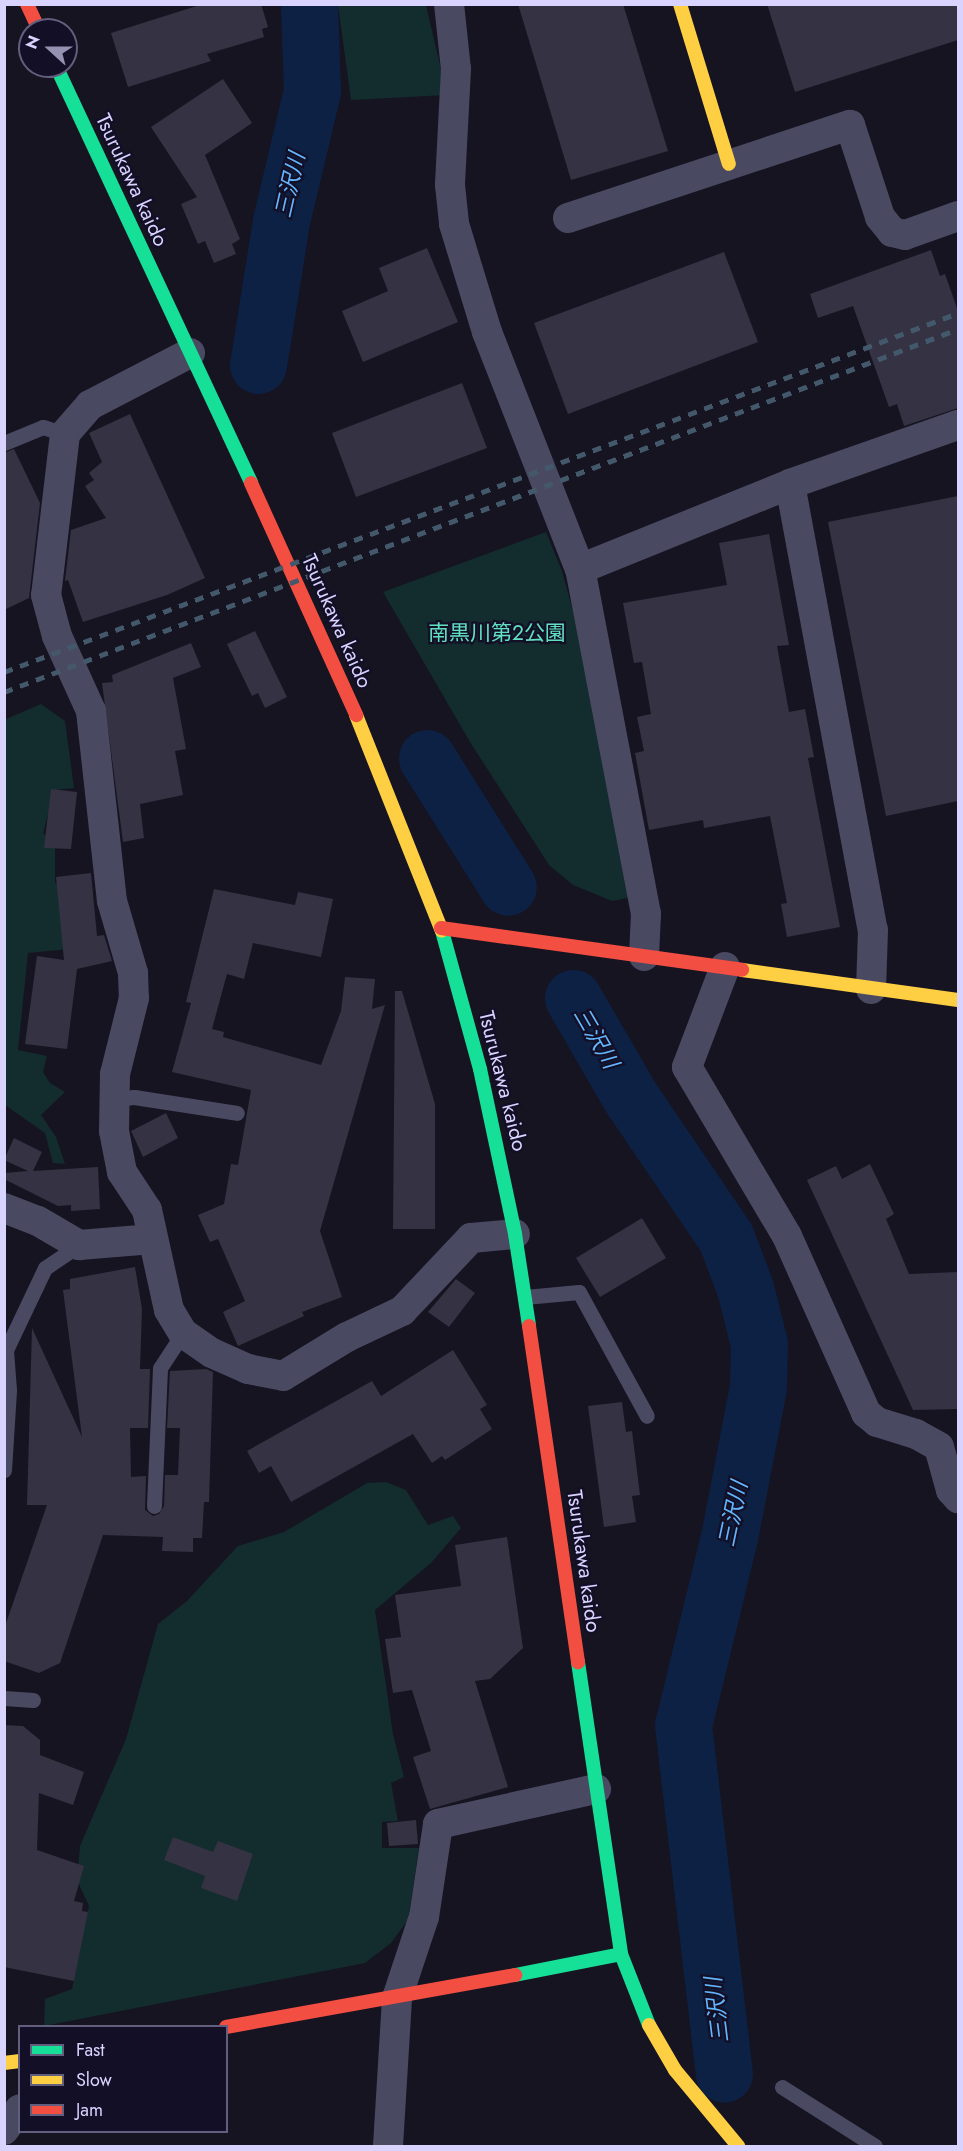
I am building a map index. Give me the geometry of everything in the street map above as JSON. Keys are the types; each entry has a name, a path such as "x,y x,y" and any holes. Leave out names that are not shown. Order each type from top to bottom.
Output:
{"main road":[{"path":"27,4 33,18"},
{"path":"680,4 729,164"},
{"name":"Tsurukawa kaido","path":"62,78 368,742 441,928 480,1069 515,1234 621,1954 631,1986 663,2050 708,2114 738,2146"},
{"path":"441,928 958,1000"},
{"path":"228,2027 397,1998 621,1954"}],"street":[{"path":"449,4 456,69 450,185 454,224 487,332 580,569 646,914 644,956"},
{"path":"568,218 850,125 880,218 892,232 905,235 958,216"},
{"path":"190,353 90,405 65,434 46,595 57,636 91,711 112,900 133,973 134,998 116,1074 114,1131 122,1172 147,1210 169,1310 183,1333 212,1353 248,1369 283,1376 346,1337 402,1311 471,1238 515,1234"},
{"path":"580,569 790,484 958,425"},
{"path":"790,484 873,930 871,988"},
{"path":"725,967 687,1067 787,1236 866,1413 877,1422 916,1434 939,1447 951,1490 958,1498"},
{"path":"4,1208 38,1221 79,1245 153,1239"},
{"path":"388,2146 397,1998 424,1917 438,1824 596,1789"},
{"path":"4,2130 18,2112"}],"lane":[{"path":"4,443 43,427 65,434"},
{"path":"115,1099 134,1097 237,1113"},
{"path":"4,1470 9,1390 6,1350 45,1268 79,1245"},
{"path":"525,1297 579,1292 647,1416"},
{"path":"154,1506 160,1368 183,1333"},
{"path":"4,1698 33,1700"},
{"path":"782,2087 875,2146"}],"green space":[{"path":"338,5 426,5 447,95 351,100"},
{"name":"南黒川第2公園","path":"546,532 562,571 586,659 628,898 612,901 573,885 549,865 470,742 383,592"},
{"path":"41,704 65,721 74,788 54,790 43,834 55,837 55,883 66,885 70,949 28,953 18,1050 47,1056 43,1072 50,1083 65,1092 41,1115 56,1137 65,1164 53,1163 45,1133 5,1105 4,720"},
{"path":"386,1482 406,1490 428,1525 453,1516 461,1528 431,1563 375,1610 393,1734 404,1777 391,1783 398,1821 382,1822 382,1848 419,1848 408,1920 391,1943 365,1963 44,2025 45,1999 72,1989 89,1906 77,1880 80,1846 126,1739 158,1624 187,1601 238,1546 284,1532 367,1483"}],"building":[{"path":"203,4 261,4 268,27 262,29 264,37 207,54 211,61 128,87 111,33"},
{"path":"518,4 623,4 668,151 571,180"},
{"path":"767,4 958,4 958,40 795,92"},
{"path":"223,79 252,123 205,155 240,239 232,244 236,254 214,263 205,241 198,244 181,204 197,197 151,127"},
{"path":"427,248 458,322 363,362 342,311 388,291 379,268"},
{"path":"931,250 940,276 945,274 958,311 958,408 904,426 897,404 889,407 853,306 818,318 810,294"},
{"path":"724,252 758,342 568,414 534,323"},
{"path":"462,383 487,448 356,497 332,433"},
{"path":"130,414 205,578 167,595 83,622 68,580 65,581 71,530 106,518 85,486 94,480 89,473 102,462 89,433"},
{"path":"14,449 40,503 29,598 4,610 4,453"},
{"path":"958,496 958,801 886,816 828,522"},
{"path":"769,534 789,645 777,646 789,712 805,709 814,757 808,758 840,927 787,937 781,904 787,903 770,816 704,828 703,820 649,830 635,753 644,751 637,717 651,714 642,662 634,663 623,603 727,585 719,543"},
{"path":"255,631 287,697 265,708 258,693 252,696 227,644"},
{"path":"191,643 201,667 173,678 186,749 175,751 183,795 140,804 144,838 123,842 102,683 113,682 112,675"},
{"path":"51,789 77,792 71,849 44,848"},
{"path":"91,873 97,936 104,935 112,961 77,969 67,1049 25,1044 37,956 64,960 56,877"},
{"path":"214,889 295,905 298,892 333,899 321,957 253,943 244,979 227,974 212,1029 224,1032 223,1037 321,1065 341,1011 345,977 375,979 372,1009 385,1005 320,1231 342,1297 302,1312 304,1316 238,1346 223,1312 245,1301 218,1239 210,1242 198,1215 224,1204 231,1164 238,1165 251,1090 172,1072 191,1003 186,1002"},
{"path":"395,991 402,991 435,1104 435,1229 393,1229"},
{"path":"166,1113 178,1138 143,1157 131,1131"},
{"path":"14,1138 42,1152 33,1171 98,1167 100,1209 71,1211 71,1205 58,1206 4,1179 4,1173 28,1171 4,1160"},
{"path":"870,1164 894,1214 886,1219 909,1274 958,1272 958,1409 913,1410 807,1180 836,1166 842,1179"},
{"path":"642,1218 666,1258 600,1297 576,1258"},
{"path":"135,1267 142,1309 140,1369 150,1369 148,1428 130,1428 131,1477 146,1476 145,1510 153,1516 159,1514 164,1506 165,1475 178,1475 180,1428 167,1428 170,1371 206,1369 213,1372 209,1502 204,1502 202,1538 193,1538 193,1552 162,1551 163,1537 103,1535 60,1663 39,1673 4,1661 4,1629 47,1505 27,1505 32,1328 82,1437 63,1290 70,1289 70,1279"},
{"path":"456,1279 475,1293 449,1327 428,1312"},
{"path":"453,1350 487,1405 480,1409 492,1429 445,1460 442,1456 432,1463 413,1434 291,1502 271,1466 259,1473 247,1451 372,1381 381,1396"},
{"path":"622,1402 626,1432 632,1431 640,1495 632,1496 636,1522 604,1527 588,1406"},
{"path":"507,1537 523,1648 490,1679 475,1681 508,1787 430,1809 413,1757 431,1751 412,1690 393,1693 385,1639 401,1637 395,1595 461,1586 455,1545"},
{"path":"4,1725 23,1726 40,1740 40,1755 84,1772 73,1805 39,1793 37,1850 84,1866 74,1901 83,1903 82,1911 88,1912 74,1981 4,1967"},
{"path":"416,1820 418,1844 389,1846 387,1823"},
{"path":"173,1837 213,1852 218,1841 253,1854 237,1901 201,1888 205,1876 164,1860"}],"waterway":[{"name":"三沢川","path":"258,365 281,221 312,91 309,4"},
{"name":"三沢川","path":"427,758 508,887"},
{"name":"三沢川","path":"573,998 631,1098 726,1238 745,1288 759,1344 758,1387 729,1537 683,1725 724,2074"}],"railway":[{"path":"4,672 958,313"},
{"path":"4,692 958,329"}],"traffic: fast":[{"path":"62,78 251,483"},
{"path":"442,931 480,1069 515,1234 529,1326"},
{"path":"578,1662 621,1954 649,2025"},
{"path":"515,1975 621,1954"}],"traffic: slow":[{"path":"680,4 729,164"},
{"path":"356,715 442,931"},
{"path":"742,970 958,1000"},
{"path":"649,2025 675,2070 738,2146"},
{"path":"4,2063 18,2061"}],"traffic: jam":[{"path":"27,4 33,18"},
{"path":"251,483 356,715"},
{"path":"441,928 742,970"},
{"path":"529,1326 578,1662"},
{"path":"228,2027 515,1975"}]}
